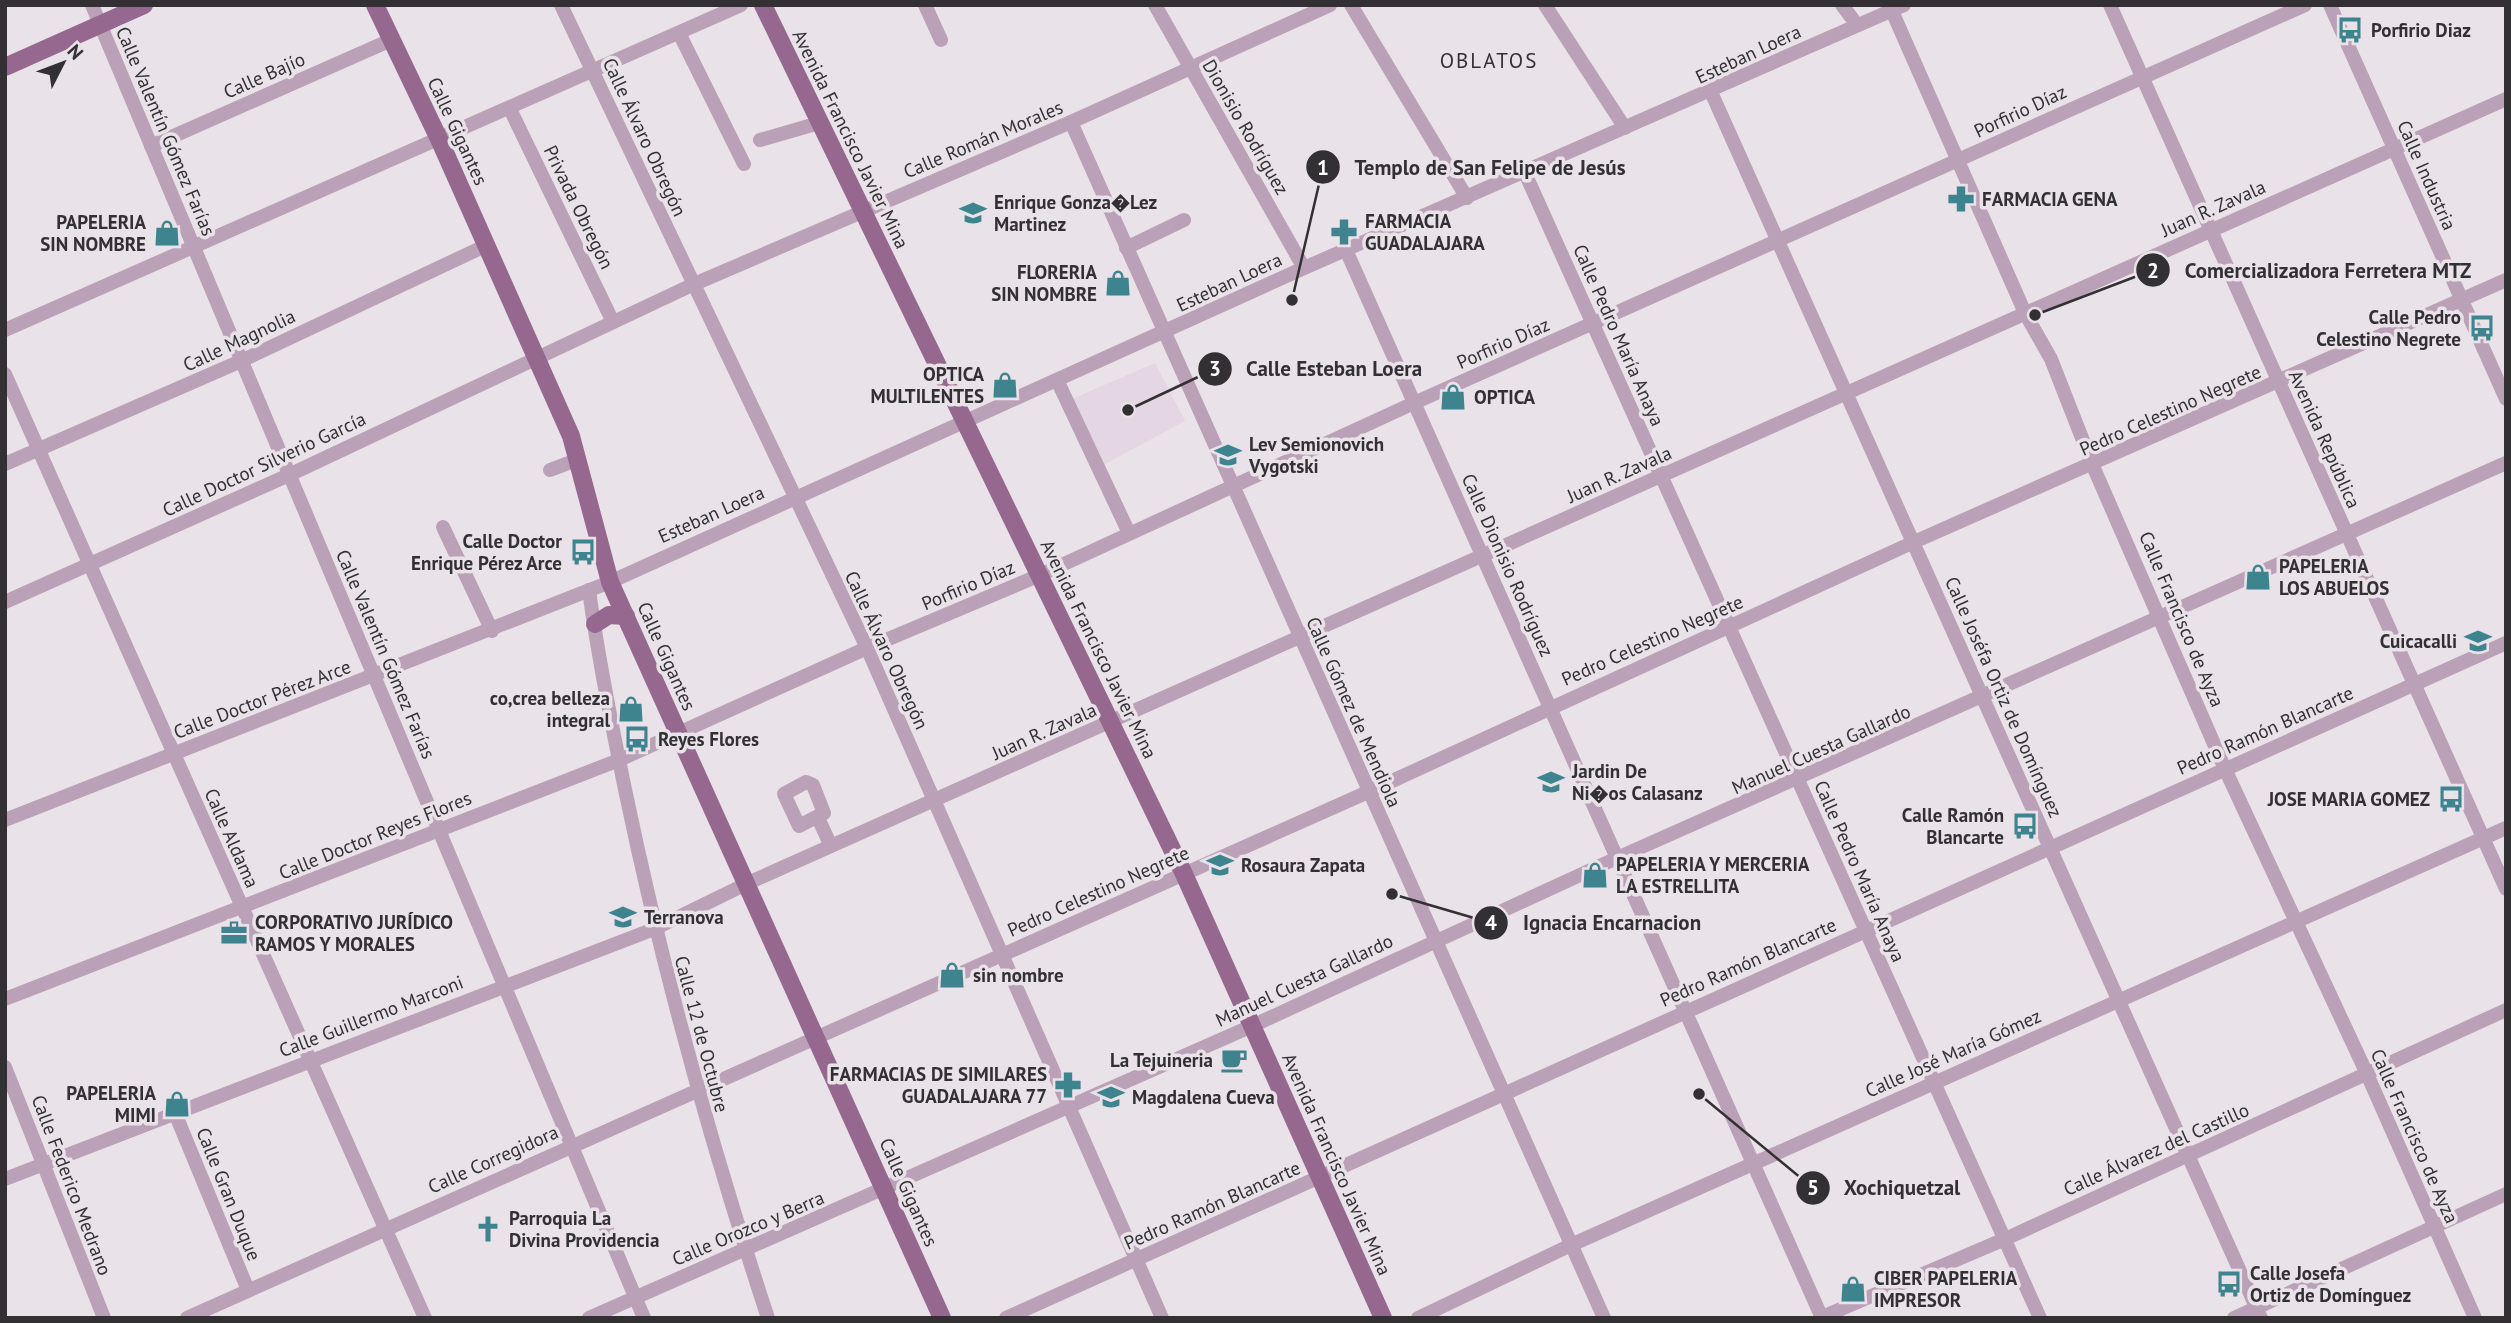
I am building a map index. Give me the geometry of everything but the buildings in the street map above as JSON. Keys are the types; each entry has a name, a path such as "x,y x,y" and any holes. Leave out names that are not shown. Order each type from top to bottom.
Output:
{"main road":[{"path":"5,67 145,5"},
{"name":"Calle Gigantes","path":"374,5 487,245 579,459 599,548 610,582 942,1318"},
{"name":"Avenida Francisco Javier Mina","path":"763,5 1184,874 1383,1318"},
{"path":"595,624 609,615 626,616"}],"street":[{"name":"Calle Valentín Gómez Farías","path":"92,5 644,1318"},
{"name":"Calle Álvaro Obregón","path":"561,5 793,498 867,648 1162,1318"},
{"path":"5,330 741,5"},
{"path":"925,5 941,40"},
{"name":"Dionisio Rodríguez","path":"1154,5 1304,268"},
{"name":"Calle Román Morales","path":"536,358 692,285 1071,122 1190,68 1305,10 1330,5"},
{"path":"1351,5 1467,198"},
{"path":"1545,5 1625,128"},
{"path":"1842,5 1857,26"},
{"name":"Avenida República","path":"2110,5 2506,889"},
{"name":"Porfirio Díaz","path":"679,733 867,648 1040,575 1414,403 2305,5"},
{"name":"Calle Industria","path":"2330,5 2506,399"},
{"name":"Esteban Loera","path":"610,582 1304,268 1898,8"},
{"name":"Calle Francisco de Ayza","path":"1898,8 1957,161 2025,313 2051,359 2093,466 2225,769 2367,1073 2475,1318"},
{"path":"679,33 744,164"},
{"name":"Calle Bajío","path":"151,146 391,40"},
{"name":"Calle Joséfa Ortiz de Domínguez","path":"1711,92 2259,1313"},
{"name":"Juan R. Zavala","path":"748,883 2506,99"},
{"name":"Privada Obregón","path":"510,108 613,322"},
{"name":"Calle Gómez de Mendiola","path":"1071,122 1163,334 1604,1318"},
{"path":"760,140 819,123"},
{"name":"Calle Pedro María Anaya","path":"1525,173 2040,1318"},
{"path":"1126,248 1184,220"},
{"name":"Calle Magnolia","path":"5,464 242,361 487,245"},
{"name":"Calle Dionisio Rodríguez","path":"1346,250 1821,1317"},
{"name":"Pedro Celestino Negrete","path":"815,1036 1368,792 1914,542 2093,466 2506,280"},
{"name":"Calle Doctor Silverio García","path":"5,602 289,475 536,358"},
{"name":"Calle Aldama","path":"5,374 92,564 425,1318"},
{"path":"1057,380 1129,533"},
{"path":"550,470 579,459"},
{"name":"Manuel Cuesta Gallardo","path":"884,1189 1252,1026 1617,858 1983,698 2506,463"},
{"path":"443,527 492,631"},
{"name":"Calle Doctor Pérez Arce","path":"5,820 492,631 610,582"},
{"name":"Calle 12 de Octubre","path":"589,590 619,760 654,929 695,1089 768,1318"},
{"name":"Pedro Ramón Blancarte","path":"1006,1318 2506,643"},
{"name":"Calle Doctor Reyes Flores","path":"5,999 243,909 619,760 679,733"},
{"path":"818,818 831,846"},
{"name":"Calle José María Gómez","path":"1418,1318 1753,1163 2506,828"},
{"name":"Calle Guillermo Marconi","path":"5,1179 505,984 654,929 748,883"},
{"name":"Calle Álvarez del Castillo","path":"1821,1317 2005,1239 2506,1010"},
{"name":"Calle Corregidora","path":"187,1318 815,1036"},
{"name":"Calle Federico Medrano","path":"5,1067 104,1318"},
{"name":"Calle Gran Duque","path":"175,1113 248,1290"},
{"name":"Calle Orozco y Berra","path":"589,1318 884,1189"},
{"path":"2234,1318 2259,1313 2434,1225 2506,1194"}],"shaded area":[{"path":"1155,363 1185,421 1105,464 1072,399"}],"place":[{"name":"Porfirio Diaz","path":"2350,30"},
{"name":"FARMACIA GENA","path":"1961,199"},
{"name":"Enrique Gonza�Lez Martinez","path":"973,213"},
{"name":"FARMACIA GUADALAJARA","path":"1344,232"},
{"name":"PAPELERIA SIN NOMBRE","path":"167,233"},
{"name":"FLORERIA SIN NOMBRE","path":"1118,283"},
{"name":"Templo de San Felipe de Jesús","path":"1292,300"},
{"name":"Comercializadora Ferretera MTZ","path":"2035,315"},
{"name":"Calle Pedro Celestino Negrete","path":"2482,328"},
{"name":"OPTICA MULTILENTES","path":"1005,385"},
{"name":"OPTICA","path":"1453,397"},
{"name":"Calle Esteban Loera","path":"1128,410"},
{"name":"Lev Semionovich Vygotski","path":"1228,455"},
{"name":"Calle Doctor Enrique Pérez Arce","path":"583,552"},
{"name":"PAPELERIA LOS ABUELOS","path":"2258,577"},
{"name":"Cuicacalli","path":"2478,641"},
{"name":"co,crea belleza integral","path":"631,709"},
{"name":"Reyes Flores","path":"637,739"},
{"name":"Jardin De Ni�os Calasanz","path":"1551,782"},
{"name":"JOSE MARIA GOMEZ","path":"2451,799"},
{"name":"Calle Ramón Blancarte","path":"2025,826"},
{"name":"Rosaura Zapata","path":"1220,865"},
{"name":"PAPELERIA Y MERCERIA LA ESTRELLITA","path":"1595,875"},
{"name":"Ignacia Encarnacion","path":"1392,894"},
{"name":"Terranova","path":"623,917"},
{"name":"CORPORATIVO JURÍDICO RAMOS Y MORALES","path":"234,933"},
{"name":"sin nombre","path":"952,975"},
{"name":"La Tejuineria","path":"1234,1060"},
{"name":"FARMACIAS DE SIMILARES GUADALAJARA 77","path":"1068,1085"},
{"name":"Xochiquetzal","path":"1699,1094"},
{"name":"Magdalena Cueva","path":"1111,1097"},
{"name":"PAPELERIA MIMI","path":"177,1104"},
{"name":"Parroquia La Divina Providencia","path":"488,1229"},
{"name":"Calle Josefa Ortiz de Domínguez","path":"2229,1284"},
{"name":"CIBER PAPELERIA IMPRESOR","path":"1853,1289"}],"district":[{"name":"OBLATOS","path":"1489,60"}]}
